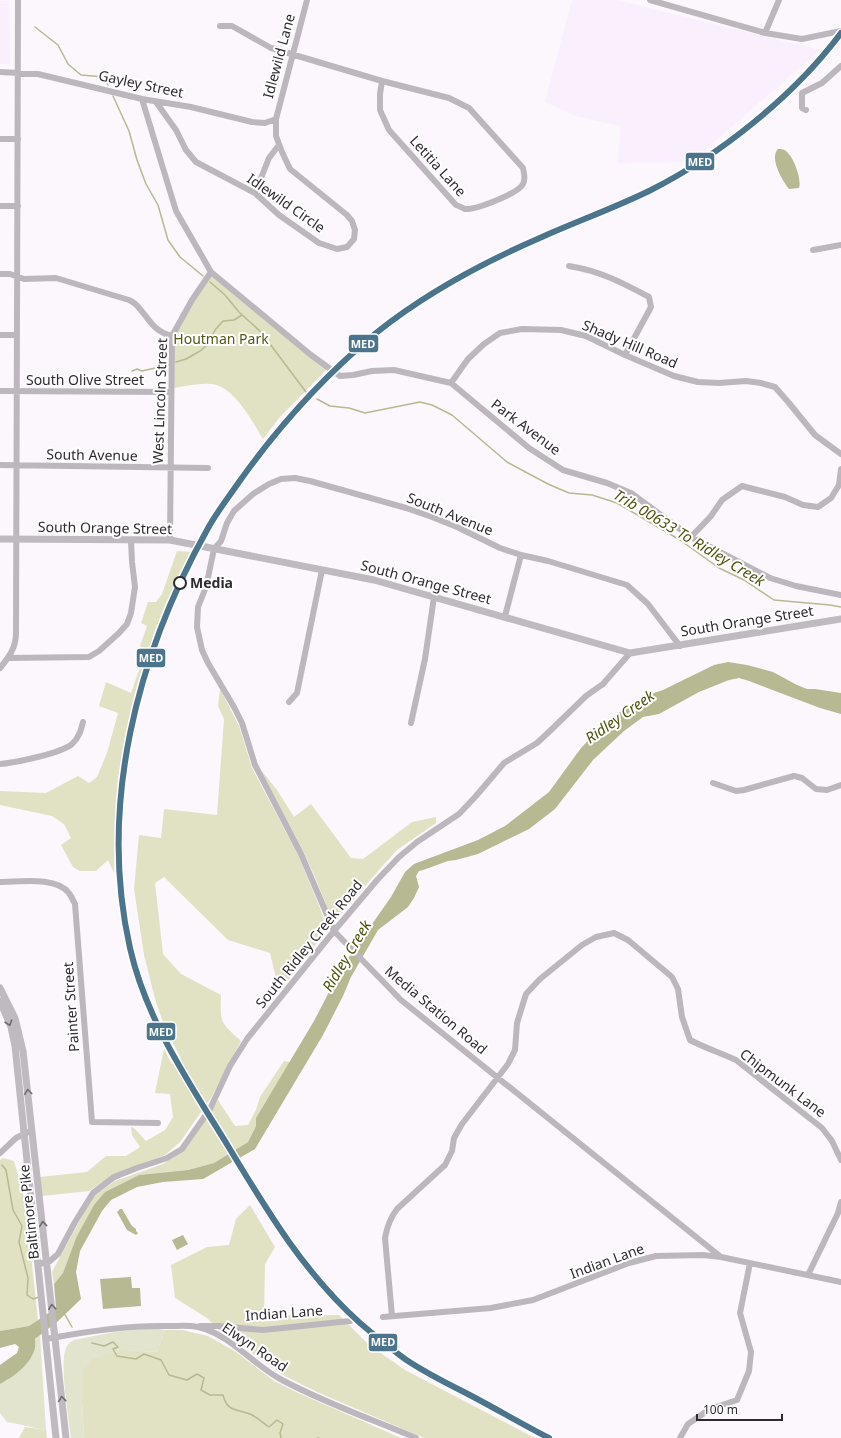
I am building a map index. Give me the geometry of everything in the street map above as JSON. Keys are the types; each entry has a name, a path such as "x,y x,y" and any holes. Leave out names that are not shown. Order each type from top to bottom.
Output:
{"main road":[{"name":"South Orange Street","path":"0,539 170,540 374,580 505,616 630,653 841,619"},
{"name":"Baltimore Pike","path":"0,988 12,1011 21,1038 33,1131 66,1438"},
{"name":"Baltimore Pike","path":"0,1001 14,1040 42,1292 56,1438"}],"street":[{"path":"0,668 16,644 18,0"},
{"name":"Idlewild Lane","path":"276,119 307,0"},
{"path":"650,0 764,33 802,39 841,31"},
{"path":"764,33 779,0"},
{"name":"Letitia Lane","path":"220,26 232,26 266,46 382,81 448,98 469,108 523,168 525,177 523,185 516,191 478,207 466,209 456,206 390,130 380,110 382,81"},
{"path":"806,110 802,108 802,93 822,83 841,66"},
{"name":"Gayley Street","path":"0,72 38,74 142,99 191,107 252,122 265,123 276,119"},
{"path":"142,99 176,211 211,272"},
{"name":"Idlewild Circle","path":"156,102 176,130 186,150 196,162 255,193 279,215 319,242 337,249 347,247 354,240 355,230 352,221 290,170 276,136 276,119"},
{"path":"0,139 18,140"},
{"path":"255,193 269,158 279,145"},
{"path":"0,206 18,206"},
{"path":"813,250 841,245"},
{"path":"569,266 587,269 612,277 648,297 651,302 651,307 625,355"},
{"name":"West Lincoln Street","path":"170,540 170,392 172,336 192,300 211,272"},
{"name":"Park Avenue","path":"211,272 311,355 340,376 372,371 394,370 451,383 530,448 563,470 607,483 631,493 692,537 770,578 796,586 841,595"},
{"path":"0,274 11,274 24,279 56,278 130,300 139,307 152,325 163,334 172,336"},
{"name":"Shady Hill Road","path":"451,383 468,359 484,344 500,333 522,329 561,330 586,336 674,376 698,382 719,383 746,381 775,387 789,402 815,436 841,454"},
{"path":"0,335 17,335"},
{"name":"South Olive Street","path":"0,391 170,392"},
{"name":"South Avenue","path":"0,465 208,468"},
{"path":"692,537 711,516 722,500 742,486 785,497 803,505 818,507 831,498 839,485 841,469"},
{"name":"South Avenue","path":"212,549 221,540 226,523 230,516 253,494 269,484 281,479 295,478 310,481 406,508 457,527 500,548 521,555 548,561 627,585 648,604 680,646"},
{"path":"8,658 90,657 119,633 127,624 134,599 135,586 132,562 132,540"},
{"name":"Media Station Road","path":"212,549 206,587 197,610 199,639 208,663 239,718 255,765 301,854 334,931 401,1000 721,1257"},
{"path":"505,616 521,555"},
{"path":"289,702 297,693 322,570"},
{"path":"411,723 424,659 434,597"},
{"name":"South Ridley Creek Road","path":"47,1262 58,1254 93,1193 114,1177 167,1158 182,1148 210,1109 230,1066 247,1039 334,931 378,879 399,857 417,842 459,814 504,763 537,743 586,696 603,684 630,653"},
{"path":"0,764 14,762 68,747 76,740 83,722"},
{"path":"713,783 736,792 794,776 802,778 816,789 827,790 841,786"},
{"name":"Painter Street","path":"0,882 42,881 58,884 69,892 74,904 92,1122 158,1123"},
{"name":"Chipmunk Lane","path":"392,1316 385,1238 389,1223 397,1209 445,1165 452,1151 454,1138 462,1124 508,1064 514,1050 520,1008 526,994 540,979 582,945 596,937 614,933 628,940 672,977 678,989 682,1017 690,1040 705,1048 736,1060 816,1123 832,1141 841,1160"},
{"path":"0,1153 25,1132 33,1131"},
{"path":"808,1275 838,1213 841,1202"},
{"name":"Indian Lane","path":"382,1317 491,1308 533,1300 629,1263 656,1256 703,1255 721,1257 841,1282"},
{"path":"39,1264 47,1262"},
{"path":"680,1438 688,1424 710,1409 737,1400 749,1371 751,1352 740,1313 750,1263"},
{"name":"Indian Lane","path":"197,1326 219,1326 263,1330 350,1321"},
{"name":"Elwyn Road","path":"46,1336 55,1338 93,1330 114,1328 197,1326 223,1338 280,1379 306,1392 416,1438"}],"shaded area":[{"path":"572,0 617,0 820,50 691,162 617,163 621,126 576,116 545,102"},
{"path":"0,1 9,1 10,64 0,64"},
{"path":"153,1328 165,1330 157,1352 123,1350 82,1401 84,1438 71,1438 64,1378 64,1355 70,1342 114,1332"},
{"path":"40,1335 46,1430 7,1422 0,1413 0,1384 7,1381 36,1344 35,1340"}],"green space":[{"name":"Houtman Park","path":"211,272 329,367 279,418 263,439 242,406 227,391 219,386 202,384 174,388 172,336"},
{"path":"177,551 191,552 156,628 135,695 118,777 114,873 108,860 96,871 80,871 73,867 61,845 71,838 64,824 52,816 0,805 0,791 46,793 78,776 89,783 97,777 107,753 118,713 99,706 106,682 131,693 146,650 140,646 147,626 141,623 148,602 156,602 162,594"},
{"path":"220,689 239,726 252,768 298,855 326,926 323,935 283,987 277,982 270,953 228,940 164,877 155,883 163,954 181,974 221,995 221,1017 229,1030 241,1041 211,1098 180,1142 165,1155 113,1175 89,1191 42,1196 40,1177 87,1172 106,1156 126,1156 140,1147 132,1135 131,1127 134,1128 146,1141 165,1130 173,1117 170,1094 155,1093 164,1049 172,1064 181,1058 165,1028 155,999 144,955 134,889 139,835 161,838 164,809 217,815 224,719 218,706"},
{"path":"261,770 277,790 294,817 311,804 351,858 363,859 412,822 436,817 436,823 397,850 337,919 332,919 304,853"},
{"path":"284,1061 290,1062 256,1118 256,1126 248,1142 214,1163 188,1170 139,1175 105,1192 76,1238 63,1273 54,1284 52,1272 94,1196 115,1181 163,1164 176,1156 187,1147 218,1100 235,1126 248,1125 256,1110 260,1097"},
{"path":"3,1158 14,1161 25,1201 38,1320 29,1326 0,1331 0,1160"},
{"path":"250,1205 275,1247 265,1264 264,1315 339,1315 368,1344 405,1370 535,1438 424,1438 317,1392 283,1375 219,1330 207,1318 175,1298 171,1265 207,1247 229,1245 236,1219"},
{"path":"165,1330 182,1330 208,1336 236,1352 274,1381 401,1438 84,1438 82,1401 83,1369 93,1359 123,1350 157,1352"},
{"path":"25,1427 46,1430 47,1438 19,1438"}],"water":[{"path":"778,149 785,150 790,155 797,169 800,184 799,188 789,189 780,175 775,158"},
{"name":"Ridley Creek","path":"728,662 773,672 807,689 841,693 841,714 820,708 749,681 739,678 729,680 699,692 659,714 643,717 624,731 593,760 555,809 529,829 478,854 448,861 419,871 416,876 419,887 414,898 408,907 378,930 351,977 323,1035 255,1149 203,1179 163,1182 137,1187 111,1200 102,1211 80,1251 76,1272 81,1299 57,1322 35,1339 35,1346 30,1360 19,1372 0,1384 0,1365 17,1353 19,1347 15,1344 0,1348 0,1331 29,1326 56,1308 54,1284 63,1273 76,1238 94,1205 105,1192 139,1175 188,1170 214,1163 248,1142 256,1126 256,1118 314,1021 335,977 391,897 405,872 414,864 478,840 505,826 549,792 581,748 601,727 625,708 645,696 663,690 714,665"},
{"path":"122,1209 132,1226 136,1229 138,1233 136,1235 127,1230 117,1212"},
{"path":"183,1235 188,1244 177,1250 172,1240"},
{"path":"131,1277 132,1288 140,1288 141,1306 103,1309 100,1279"}],"waterway":[{"name":"Trib 00633 To Ridley Creek","path":"35,27 58,45 68,64 81,75 104,77 108,85"},
{"name":"Trib 00633 To Ridley Creek","path":"113,96 129,131 137,160 146,184 158,205 168,240 180,257 203,276"},
{"name":"Trib 00633 To Ridley Creek","path":"210,282 225,295 239,312 261,332 306,392"},
{"path":"176,362 186,359 200,351 208,344 215,330 223,321 234,320 242,315"},
{"path":"132,371 137,369 142,371 168,365"},
{"name":"Trib 00633 To Ridley Creek","path":"317,399 330,406 349,408 365,413 420,402 432,405 452,415 507,462 548,484 569,493 592,495 617,503 680,540 719,568 744,580 774,600 841,607"},
{"path":"2,1165 6,1170 13,1210 22,1226 19,1242 28,1278 27,1295 33,1299 39,1297"},
{"path":"64,1313 72,1327"},
{"path":"92,1343 104,1346 113,1342 118,1347 113,1349 117,1356 136,1359 144,1354 161,1360 169,1375 187,1380 197,1374 204,1378 201,1390 210,1395 223,1395 227,1404 233,1409 253,1415 269,1427 277,1420 283,1424 280,1433 281,1438"}],"transit line":[{"name":"MED","path":"549,1438 412,1364 360,1323 340,1304 304,1262 272,1217 185,1075 158,1026 137,975 130,948 121,894 119,840 122,786 130,733 143,680 161,628 182,578 211,524 239,482 286,422 338,367 357,349 395,318 456,279 555,231 649,191 702,160 754,122 778,101 801,79 841,33"}],"place":[{"name":"Media","path":"180,583"}]}
